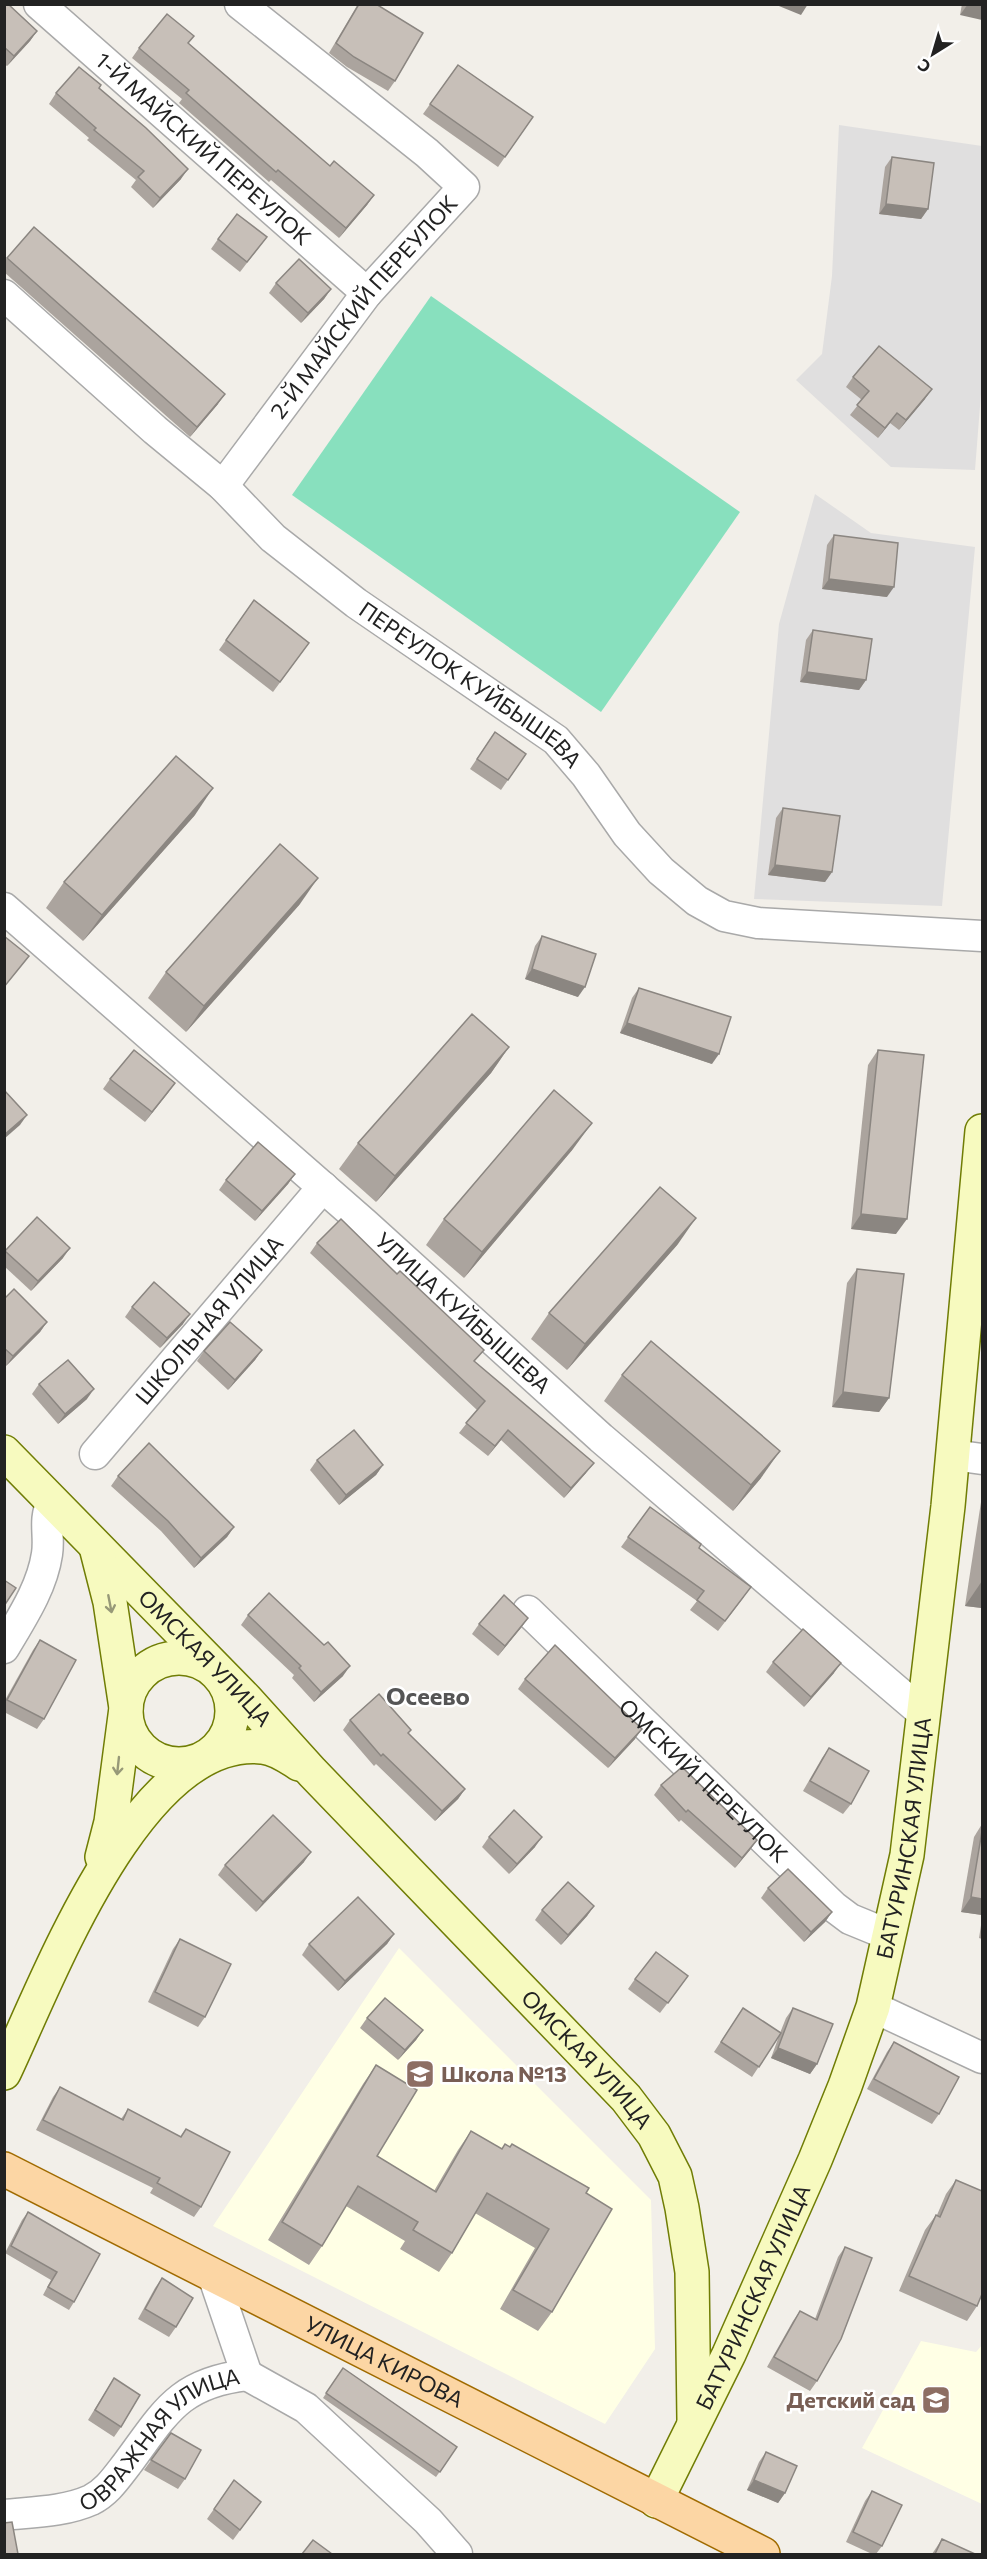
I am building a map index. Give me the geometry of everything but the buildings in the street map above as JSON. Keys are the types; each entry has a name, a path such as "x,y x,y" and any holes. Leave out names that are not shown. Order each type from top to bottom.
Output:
{"main road":[{"name":"УЛИЦА КИРОВА","path":"4,2169 763,2554"}],"street":[{"name":"1-Й МАЙСКИЙ ПЕРЕУЛОК","path":"39,4 367,293"},
{"name":"2-Й МАЙСКИЙ ПЕРЕУЛОК","path":"223,486 367,293 464,188 427,153 240,4"},
{"name":"ПЕРЕУЛОК КУЙБЫШЕВА","path":"4,295 155,430 223,486 273,538 356,603 556,740 586,775 627,834 661,871 697,901 724,916 758,923 982,936"},
{"name":"УЛИЦА КУЙБЫШЕВА","path":"4,908 323,1187 601,1438 924,1714"},
{"name":"БАТУРИНСКАЯ УЛИЦА","path":"656,2501 729,2354 815,2160 845,2086 873,2007 907,1855 924,1714 968,1457 982,1131"},
{"name":"ШКОЛЬНАЯ УЛИЦА","path":"95,1454 323,1187"},
{"name":"ОМСКАЯ УЛИЦА","path":"4,1452 246,1699 312,1772 626,2098 654,2135 675,2176 692,2272 694,2424"},
{"path":"4,1648 41,1576 48,1552 47,1512 52,1503"},
{"name":"ОМСКАЯ УЛИЦА","path":"96,1547 110,1602 126,1708"},
{"name":"ОМСКИЙ ПЕРЕУЛОК","path":"528,1611 834,1907 850,1919 889,1935"},
{"path":"4,2073 92,1887 115,1850 147,1809 223,1742 232,1720 229,1692 217,1671 203,1663 184,1659 156,1663 135,1682 126,1708 111,1822 92,1887"},
{"path":"126,1708 132,1736 151,1757 178,1765 206,1757"},
{"name":"ОМСКАЯ УЛИЦА","path":"206,1757 240,1748 263,1747 280,1752 312,1772"},
{"path":"873,2007 982,2058"},
{"name":"ОВРАЖНАЯ УЛИЦА","path":"4,2515 59,2509 91,2499 110,2487 182,2396 216,2378 247,2375 213,2275"},
{"path":"247,2375 306,2408 428,2521 457,2554"}],"shaded area":[{"path":"839,125 982,146 982,381 975,470 891,467 796,380 822,354 832,276"},
{"path":"815,494 871,533 975,547 942,906 754,899 779,624"},
{"name":"Школа №13","path":"399,1948 651,2200 655,2349 605,2424 213,2226"},
{"name":"Детский сад","path":"921,2341 976,2352 982,2345 982,2504 862,2448"}],"green space":[{"path":"431,296 740,512 601,712 292,495"}],"place":[{"name":"Школа №13","path":"420,2074"},
{"name":"Детский сад","path":"936,2400"}],"district":[{"name":"Осеево","path":"428,1697"}]}
